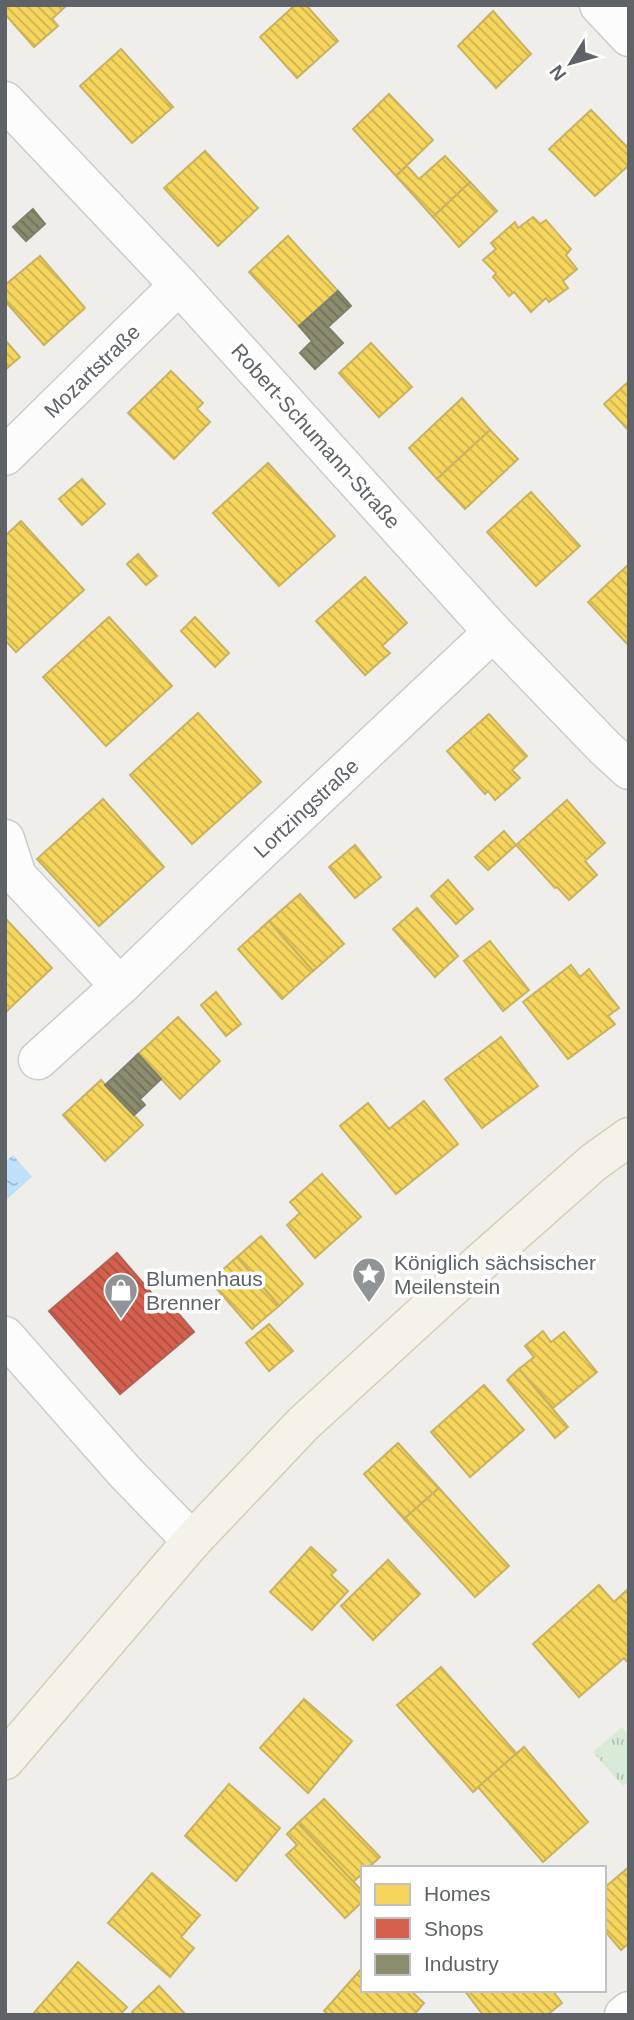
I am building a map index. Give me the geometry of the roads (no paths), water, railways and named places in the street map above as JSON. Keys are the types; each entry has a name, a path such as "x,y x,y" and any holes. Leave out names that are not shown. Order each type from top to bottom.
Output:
{"main road":[{"path":"5,1760 192,1541 313,1414 594,1162 629,1137"}],"street":[{"path":"599,5 629,37"},
{"name":"Robert-Schumann-Straße","path":"5,101 179,285 494,632 629,769"},
{"name":"Mozartstraße","path":"5,456 179,285"},
{"name":"Lortzingstraße","path":"38,1060 120,986 494,632"},
{"path":"5,839 17,876 120,986"},
{"path":"5,1336 125,1472 192,1541"},
{"path":"624,2015 629,2011"}],"water":[{"path":"13,1155 32,1177 5,1201 5,1162"}],"place":[{"name":"Königlich sächsischer Meilenstein","path":"369,1304"},
{"name":"Blumenhaus Brenner","path":"121,1320"}]}
